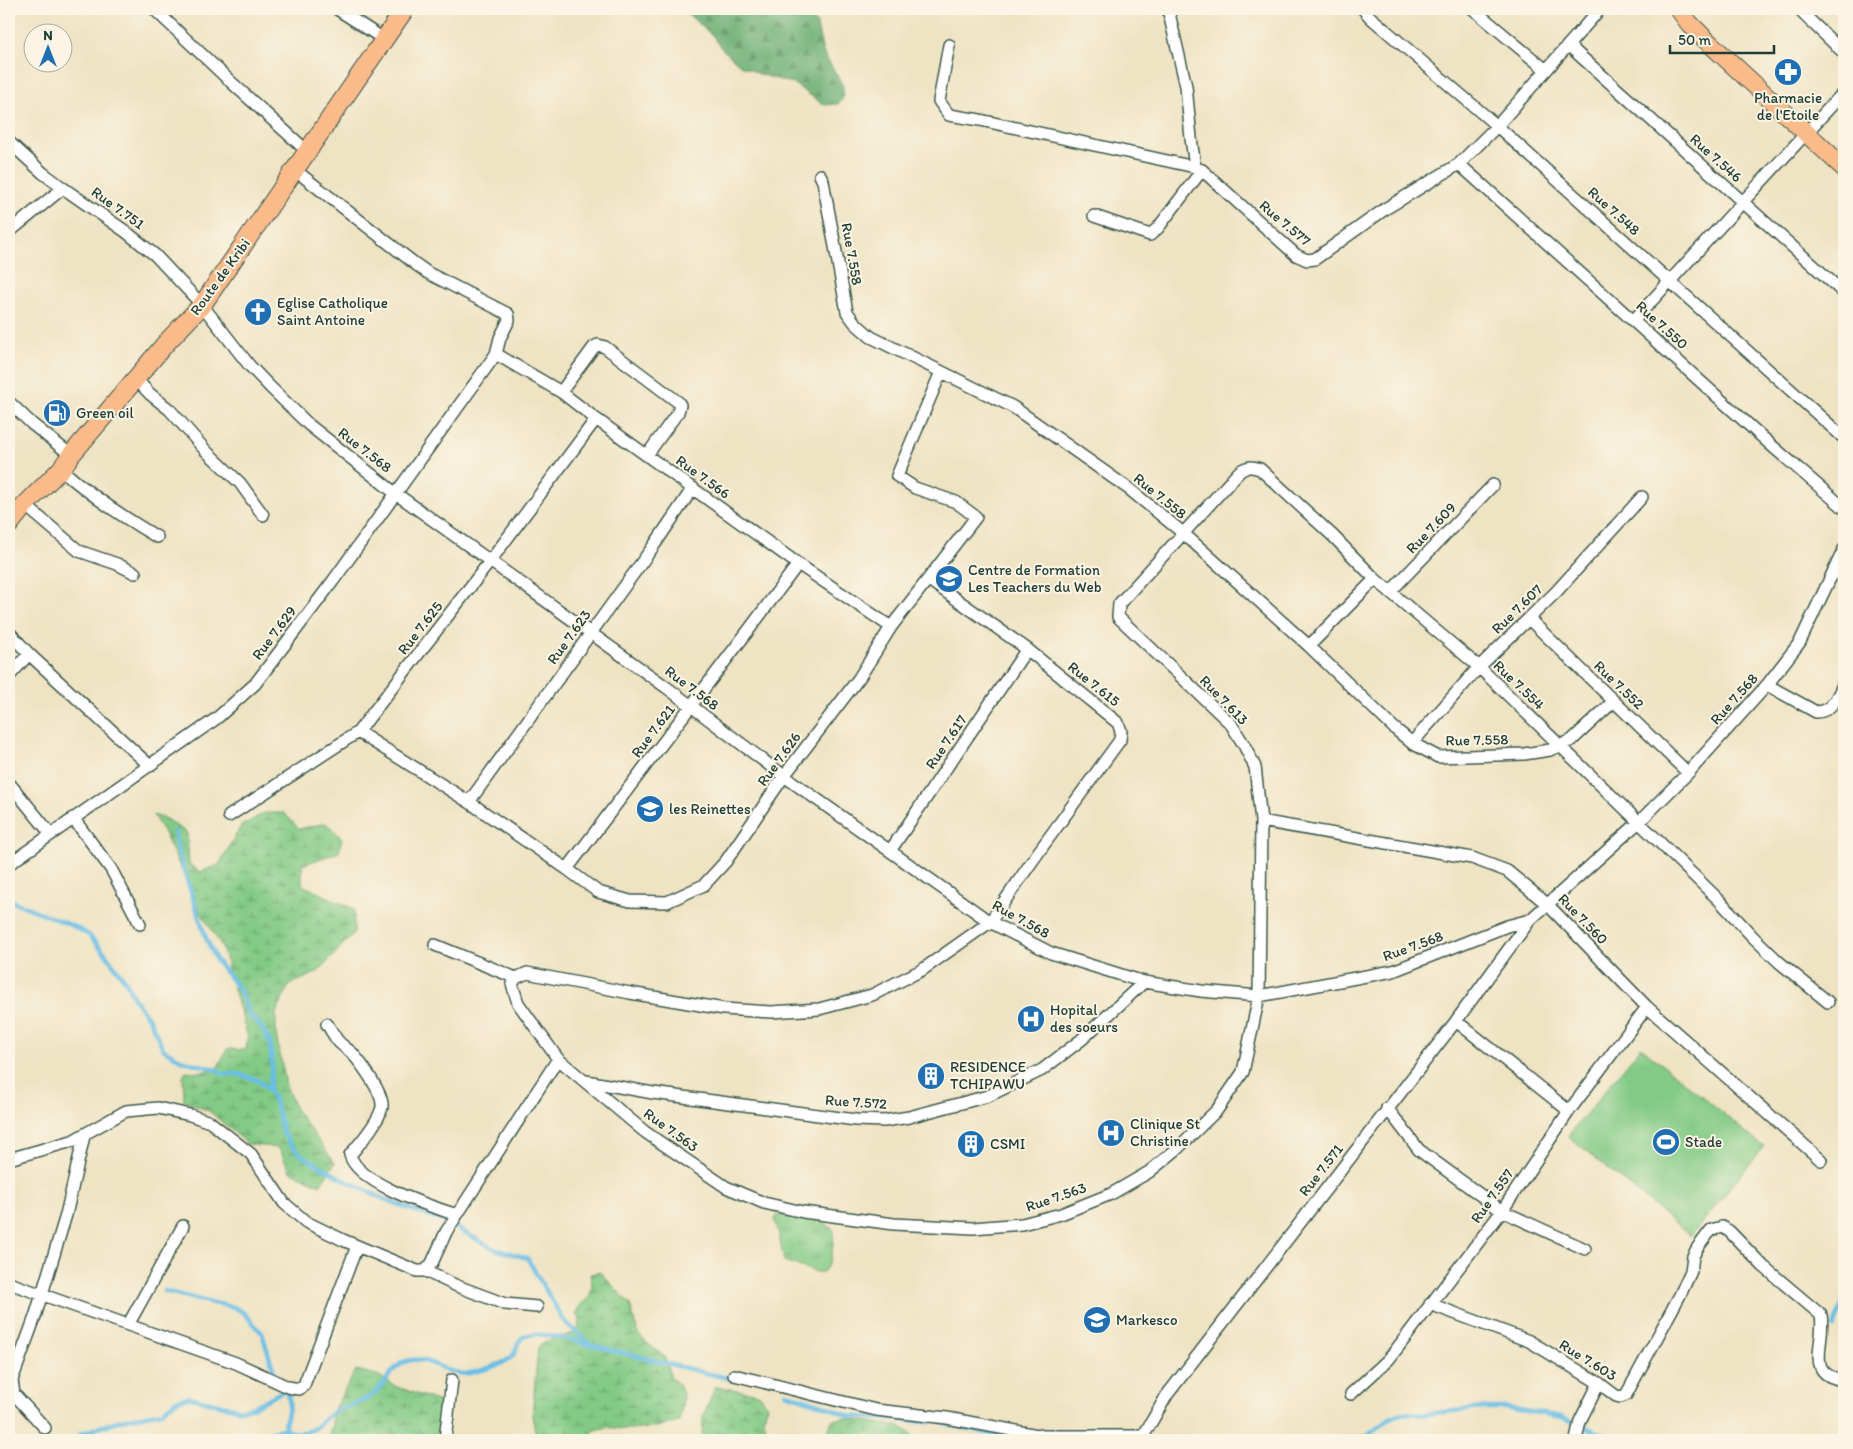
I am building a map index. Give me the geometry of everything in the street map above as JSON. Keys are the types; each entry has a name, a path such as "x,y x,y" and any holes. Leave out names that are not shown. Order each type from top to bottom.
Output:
{"main road":[{"name":"Route de Kribi","path":"9,524 24,505 66,462 166,343 202,305 405,9"},
{"path":"1679,9 1689,23 1704,38 1844,168"}],"street":[{"path":"154,9 308,152"},
{"path":"337,9 385,40"},
{"path":"1094,216 1150,235 1158,228 1199,168 1191,138 1186,86 1168,9"},
{"name":"Rue 7.548","path":"1363,9 1497,126 1844,438"},
{"path":"1473,9 1546,70"},
{"name":"Rue 7.577","path":"1199,168 1296,255 1307,260 1315,259 1384,209 1459,164 1497,126 1600,9"},
{"path":"1798,9 1844,53"},
{"name":"Rue 7.546","path":"1568,45 1844,293"},
{"path":"949,46 939,101 949,115 980,120 1199,168"},
{"path":"1634,320 1844,92"},
{"name":"Rue 7.751","path":"9,142 43,173 117,225 147,249 202,305"},
{"name":"Rue 7.550","path":"1459,164 1771,445 1844,508"},
{"name":"Rue 7.629","path":"9,864 50,833 218,718 255,684 496,354 500,338 509,320 508,314 428,273 295,170"},
{"name":"Rue 7.558","path":"820,175 823,180 847,312 855,323 871,336 1013,407 1129,489 1183,534 1309,646 1412,743 1438,757 1524,754 1550,750 1572,740 1614,701"},
{"path":"9,232 63,188"},
{"name":"Rue 7.568","path":"202,305 249,365 309,425 395,493 491,560 692,706 784,776 990,922 1052,953 1144,982 1201,991 1259,996 1393,971 1493,931 1530,920 1639,822 1688,772 1767,685 1800,642 1844,549"},
{"path":"561,392 594,347 598,345 605,347 680,405 678,412 647,456"},
{"name":"Rue 7.566","path":"496,354 561,392 798,564 891,627"},
{"name":"Rue 7.626","path":"358,732 469,802 598,892 630,901 667,902 704,885 726,861 784,776 859,678 891,627 930,580 976,517 956,502 915,488 897,476 942,372"},
{"path":"136,379 150,394 170,410 206,451 240,483 263,515"},
{"path":"9,402 32,424 66,462 81,487 157,537"},
{"name":"Rue 7.625","path":"229,816 358,732 491,560 596,419"},
{"name":"Rue 7.554","path":"1183,534 1239,472 1244,468 1252,466 1260,469 1333,536 1375,579 1479,667 1720,901 1778,962 1828,1002"},
{"name":"Rue 7.609","path":"1390,592 1493,485"},
{"name":"Rue 7.623","path":"469,802 655,544 693,488"},
{"name":"Rue 7.607","path":"1412,743 1479,667 1556,592 1642,497"},
{"path":"24,505 79,551 117,564 134,573"},
{"name":"Rue 7.613","path":"1183,534 1119,604 1118,617 1231,724 1255,767 1261,821 1259,996"},
{"name":"Rue 7.621","path":"567,869 798,564"},
{"path":"1309,646 1375,579"},
{"name":"Rue 7.615","path":"930,580 1027,649 1118,723 1121,731 1120,740 990,922"},
{"name":"Rue 7.552","path":"1529,619 1688,772"},
{"path":"9,632 29,654 150,766"},
{"name":"Rue 7.617","path":"890,851 1027,649"},
{"path":"9,676 29,654"},
{"path":"1767,685 1816,712 1822,712 1828,709 1839,694 1844,682"},
{"path":"9,783 50,833"},
{"path":"73,818 111,869 140,924"},
{"name":"Rue 7.560","path":"1261,821 1472,858 1507,871 1547,904 1647,1007 1821,1160"},
{"name":"Rue 7.571","path":"1142,1438 1167,1395 1456,1020 1530,920"},
{"path":"435,945 516,978 527,973 724,1009 771,1012 819,1009 872,995 922,970 990,922"},
{"name":"Rue 7.563","path":"516,978 512,984 518,1003 558,1059 645,1132 726,1187 764,1203 803,1212 894,1224 973,1228 1022,1224 1061,1214 1111,1194 1148,1172 1177,1149 1217,1110 1243,1072 1259,996"},
{"name":"Rue 7.572","path":"586,1081 653,1093 856,1120 884,1121 909,1117 988,1096 1042,1070 1081,1040 1144,982"},
{"name":"Rue 7.557","path":"1351,1394 1389,1358 1502,1212 1569,1111 1647,1007"},
{"path":"1456,1020 1569,1111"},
{"path":"328,1024 339,1042 352,1053 377,1088 381,1098 382,1106 379,1114 367,1134 350,1155 356,1168 366,1177 419,1203 452,1223"},
{"path":"424,1271 432,1263 452,1223 558,1059"},
{"path":"9,1159 72,1141 126,1111 158,1108 190,1115 210,1122 251,1154 284,1203 306,1222 343,1240 417,1271 424,1271 505,1304 537,1307"},
{"path":"1387,1108 1419,1150 1502,1212 1585,1250"},
{"path":"45,1428 14,1394 12,1380 42,1295 66,1215 84,1136"},
{"path":"128,1325 183,1226"},
{"name":"Rue 7.603","path":"1430,1304 1529,1342 1620,1397 1626,1395 1680,1296 1691,1271 1698,1247 1711,1230 1722,1227 1729,1231 1763,1266 1821,1315 1823,1325 1819,1364 1821,1370 1831,1378 1844,1380"},
{"path":"9,1283 236,1363 288,1387 299,1389 304,1385 357,1246"},
{"path":"734,1375 876,1410 947,1418 1043,1436 1142,1438"},
{"path":"445,1440 452,1380"},
{"path":"1576,1440 1580,1421 1599,1383"}],"green space":[{"path":"682,9 808,9 817,25 823,52 843,86 843,98 838,104 824,105 794,84 759,74 740,65 721,48 713,36"},
{"path":"264,813 284,813 299,829 326,823 342,838 339,852 302,865 302,885 354,909 354,933 318,972 289,985 276,1014 276,1034 286,1085 295,1109 335,1163 320,1185 290,1171 279,1148 248,1144 209,1111 184,1101 183,1076 186,1071 199,1072 217,1069 227,1049 246,1050 248,1038 222,947 195,903 194,896 163,831 153,815 166,819 187,833 189,864 200,872 219,865 241,826"},
{"name":"Stade","path":"1641,1047 1764,1147 1691,1236 1568,1136"},
{"path":"778,1215 823,1222 833,1229 831,1258 823,1272 816,1272 784,1261 774,1220"},
{"path":"600,1272 630,1304 636,1327 642,1339 665,1357 671,1378 677,1383 682,1392 683,1402 679,1421 662,1426 644,1428 599,1429 593,1431 588,1440 537,1440 532,1416 538,1347 547,1341 577,1332 580,1319 576,1315 581,1304 589,1298 592,1287 590,1274"},
{"path":"356,1370 377,1375 397,1387 443,1403 439,1440 327,1440 332,1426 332,1413"},
{"path":"715,1387 760,1395 767,1406 764,1419 766,1437 764,1440 711,1440 702,1437 703,1417"},
{"path":"844,1418 902,1427 912,1435 911,1440 825,1440 832,1420"}],"waterway":[{"path":"174,832 178,851 206,938 216,960 239,989 250,1016 260,1025 270,1043 272,1064 269,1090"},
{"path":"9,900 73,926 89,935 126,982 135,1000 149,1019 164,1050 184,1061 215,1069 224,1074 238,1074 257,1080 269,1090 275,1102 283,1133 291,1145 304,1157 386,1200 448,1223 494,1249 527,1258 564,1321 591,1345 735,1380"},
{"path":"164,1291 234,1307 244,1313 262,1333 278,1379"},
{"path":"1834,1327 1844,1300"},
{"path":"250,1440 285,1428 287,1431 297,1432 313,1429 334,1412 371,1396 397,1367 407,1361 423,1361 462,1374 494,1366 507,1360 514,1354 521,1339 529,1335 556,1336 590,1345"},
{"path":"285,1390 289,1399 285,1428"},
{"path":"80,1434 121,1420 162,1412 177,1400 189,1397 241,1410 253,1407 285,1390"},
{"path":"786,1393 849,1416 929,1422"},
{"path":"1360,1440 1390,1418 1401,1413 1425,1414 1482,1408 1507,1408 1562,1417 1616,1440"},
{"path":"942,1423 1021,1440"}],"place":[{"name":"Pharmacie de l'Etoile","path":"1788,72"},
{"name":"Eglise Catholique Saint Antoine","path":"258,312"},
{"name":"Green oil","path":"57,413"},
{"name":"Centre de Formation Les Teachers du Web","path":"949,579"},
{"name":"les Reinettes","path":"650,809"},
{"name":"Hopital des soeurs","path":"1031,1019"},
{"name":"RESIDENCE TCHIPAWU","path":"931,1076"},
{"name":"Clinique St Christine","path":"1111,1133"},
{"name":"Stade","path":"1666,1142"},
{"name":"CSMI","path":"971,1144"},
{"name":"Markesco","path":"1097,1320"}]}
